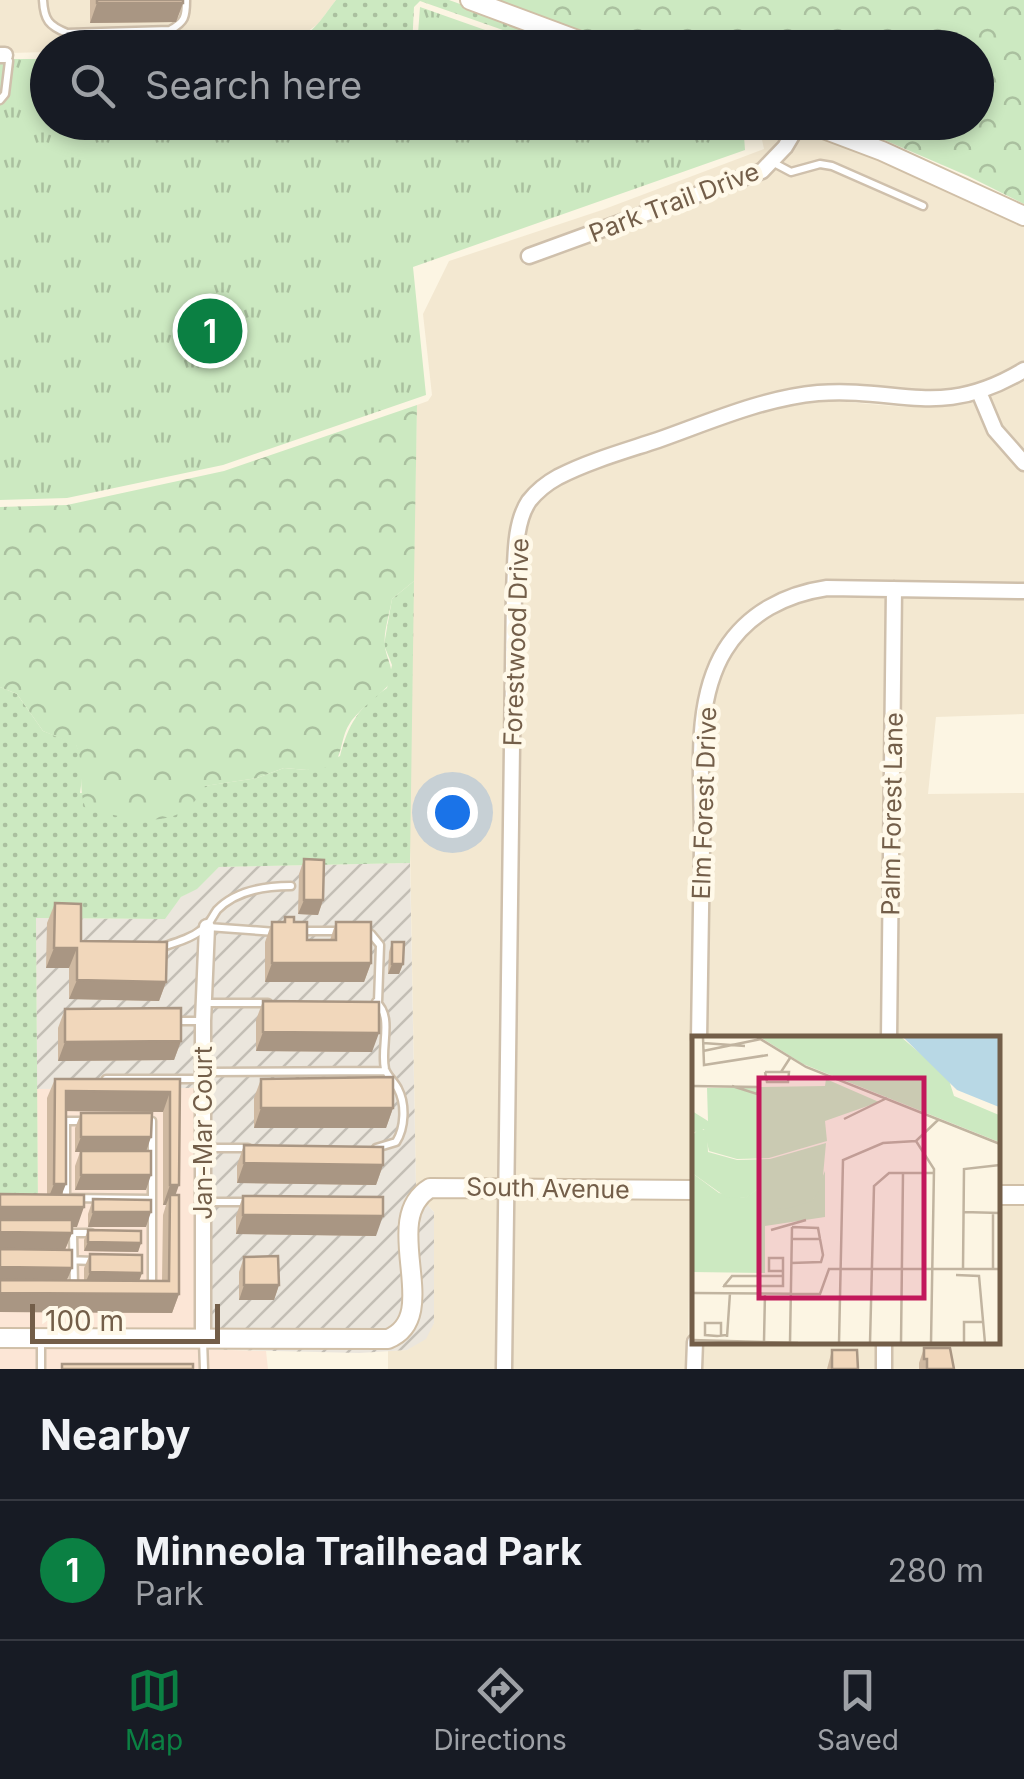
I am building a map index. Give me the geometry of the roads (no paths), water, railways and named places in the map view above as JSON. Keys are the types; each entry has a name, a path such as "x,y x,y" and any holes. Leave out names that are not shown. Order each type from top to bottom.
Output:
{"street":[{"path":"470,0 551,30"},
{"name":"Park Trail Drive","path":"529,256 747,179 773,162 789,140"},
{"path":"852,140 1024,216"},
{"name":"Forestwood Drive","path":"504,1369 514,590 516,544 525,509 543,486 582,466 769,403 822,393 937,400 979,392 1024,370"},
{"path":"979,392 995,430 1024,463"},
{"name":"Elm Forest Drive","path":"699,1036 704,727 715,670 735,636 751,619 788,598 828,588 1024,591"},
{"name":"Palm Forest Lane","path":"889,1036 894,590"},
{"name":"Jan-Mar Court","path":"203,1339 207,927"},
{"name":"South Avenue","path":"203,1339 388,1340 399,1335 410,1321 412,1209 421,1194 439,1186 692,1190"},
{"path":"0,1338 203,1339"},
{"path":"694,1369 695,1344"}],"lane":[{"path":"44,0 45,19 58,30"},
{"path":"170,30 186,17 186,0"},
{"path":"0,100 5,94 9,61 3,55"},
{"path":"773,162 791,172 820,164 832,166 923,206"},
{"path":"156,948 185,940 207,927 218,910 238,896 265,886 292,886"},
{"path":"207,927 248,932 342,931"},
{"path":"360,931 371,934 380,946 378,1002 384,1012 385,1071 400,1092 400,1136 389,1147 366,1148"},
{"path":"359,1002 378,1002"},
{"path":"204,1003 282,1003"},
{"path":"171,1021 204,1021"},
{"path":"104,1079 385,1071"},
{"path":"100,1121 66,1121 66,1198 152,1199"},
{"path":"135,1121 152,1121 152,1294"},
{"path":"203,1148 258,1148"},
{"path":"203,1202 258,1202"},
{"path":"132,1233 152,1232"},
{"path":"54,1233 92,1233"},
{"path":"72,1233 74,1294"},
{"path":"55,1260 112,1261"},
{"path":"132,1261 152,1261"},
{"path":"41,1338 41,1369"},
{"path":"203,1339 204,1369"}],"place":[{"name":"Minneola Trailhead Park","path":"210,331"}]}
